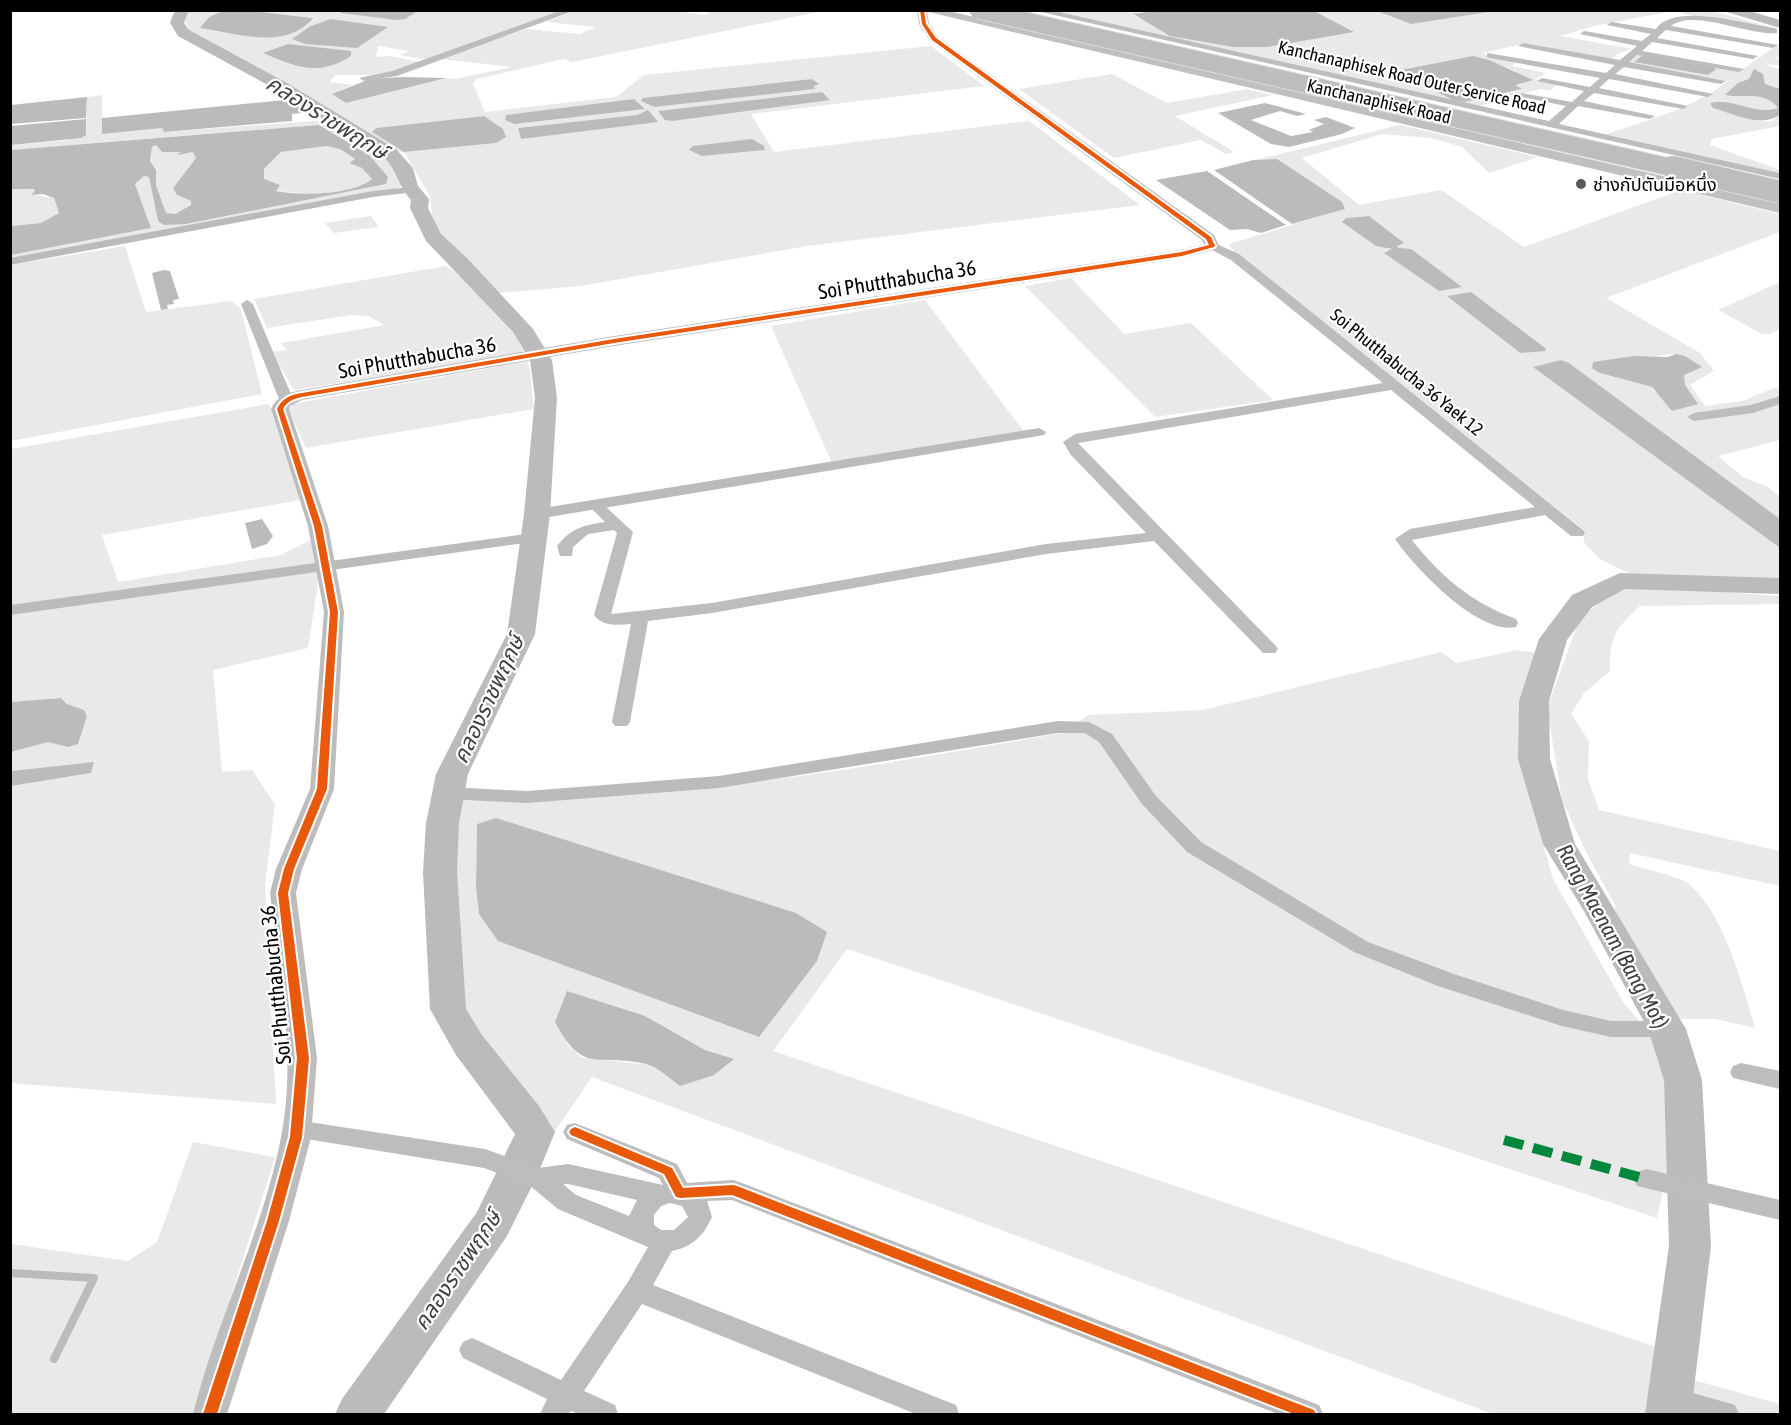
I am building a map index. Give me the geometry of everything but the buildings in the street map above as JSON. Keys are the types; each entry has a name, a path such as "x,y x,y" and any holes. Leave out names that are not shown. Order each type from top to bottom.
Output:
{"highway":[{"name":"Kanchanaphisek Road","path":"978,10 1780,192"},
{"name":"Kanchanaphisek Road","path":"1011,10 1780,183"}],"main road":[{"path":"924,10 1780,208"}],"street":[{"path":"364,78 394,74 572,10"},
{"path":"924,10 924,24 934,39 1209,238 1212,246"},
{"name":"Kanchanaphisek Road Outer Service Road","path":"1036,10 1469,107 1553,123 1780,176"},
{"path":"1553,123 1671,21 1690,17 1774,31"},
{"path":"1036,36 1081,21"},
{"path":"1611,25 1753,56"},
{"path":"1584,34 1653,36 1773,45"},
{"path":"1524,46 1721,81"},
{"path":"1634,52 1739,69"},
{"path":"1490,55 1708,94"},
{"path":"1542,81 1683,106"},
{"path":"1524,95 1650,116"},
{"path":"1486,105 1553,123 1607,131"},
{"path":"1433,128 1469,107"},
{"name":"Soi Phutthabucha 36","path":"210,1414 273,1221 297,1129 303,1058 284,893 289,869 322,789 326,752 334,612 327,564 280,409 286,399 733,322 1182,254 1212,246"},
{"name":"Soi Phutthabucha 36 Yaek 12","path":"1212,246 1235,257 1577,533"},
{"path":"247,304 286,399"},
{"path":"1269,649 1070,445 1075,438 1395,385"},
{"path":"1694,417 1753,409 1780,400"},
{"path":"600,509 625,532 602,615 606,619 620,620 639,619 1046,549 1158,536"},
{"path":"1510,623 1471,608 1436,580 1403,539 1410,534 1550,509"},
{"path":"566,553 565,546 576,534 619,525"},
{"path":"621,722 639,619"},
{"path":"1741,1072 1780,1080"},
{"path":"297,1129 485,1159 533,1177 567,1202 656,1238 684,1238 692,1232 700,1217 695,1202 670,1194 568,1174 533,1177"},
{"path":"575,1132 668,1171 670,1194"},
{"path":"1646,1179 1780,1210"},
{"path":"656,1238 642,1229 641,1213 645,1205 670,1194 733,1190 1309,1414"},
{"path":"559,1405 637,1290 656,1238"},
{"path":"637,1290 946,1414"},
{"path":"472,1350 559,1405 605,1414"}],"shaded area":[{"path":"341,10 418,11 405,19 397,20 341,13"},
{"path":"667,10 706,15 712,10 823,11 572,62 564,59 477,79 473,84 485,112 616,97 644,75 931,46 984,86 751,114 774,152 1029,121 1140,205 807,246 581,286 498,293 446,242 433,224 430,196 404,152 394,152 298,91 191,34 185,21 189,11 223,11 209,17 200,28 257,37 313,18 252,11 341,11 341,13 405,19 418,11 566,11 427,60 400,55 409,51 378,46 376,57 390,56 419,62 386,75 336,75 329,82 352,85 332,94 346,103 446,78 455,79 512,67 440,59 526,29 580,34 596,27 546,22 575,11","holes":["812,79 818,84 813,86 815,89 654,107 641,101","821,92 829,99 658,112","635,100 645,109 507,115","637,115 521,139 519,128","484,116 496,143 404,152 372,132 376,128"]},
{"path":"1161,10 1314,11 1354,32 1267,47 1233,47 1170,36 1133,14"},
{"path":"1485,10 1488,12 1411,24 1377,11"},
{"path":"223,11 252,11 313,18 302,28 275,37 244,36 200,28 209,17"},
{"path":"1047,11 1141,11 1133,15 1168,34 1233,47 1353,32 1314,11 1377,11 1408,23 1485,11 1674,11 1594,26 1560,36 1633,49 1619,53 1610,60 1522,44 1483,53 1491,58 1516,62 1512,66 1546,73 1539,78 1533,78 1556,85 1550,91 1541,89 1479,106","holes":["1480,57 1517,72 1514,85 1521,90 1465,102"]},
{"path":"1676,11 1712,11 1778,29 1689,15"},
{"path":"330,19 388,27 357,48 305,44 292,39 309,27"},
{"path":"1780,43 1780,58 1774,57 1780,60 1780,66 1763,63 1780,70 1780,89 1765,84 1763,79 1757,79 1742,82 1726,95 1759,96 1778,108 1759,110 1727,102 1710,103 1713,108 1770,122 1780,115 1780,126 1712,139 1710,145 1780,170 1780,173 1606,134 1685,106 1728,81 1627,62 1640,54 1740,71"},
{"path":"288,44 351,51 351,56 328,66 307,68 263,53"},
{"path":"1643,55 1715,68 1715,70 1708,75 1634,62"},
{"path":"1473,56 1489,60 1533,80 1515,85 1522,89 1465,102 1453,100 1396,71"},
{"path":"1754,69 1763,74 1765,84 1780,89 1780,115 1772,119 1755,120 1713,108 1710,103 1727,102 1760,110 1778,108 1772,102 1760,97 1725,95 1738,83 1749,79"},
{"path":"1112,74 1167,103 1247,89 1273,95 1175,116 1234,152 1226,154 1201,140 1114,158 1019,89"},
{"path":"446,78 346,103 332,94 370,79"},
{"path":"812,79 819,84 814,86 815,89 654,107 641,101 643,98"},
{"path":"822,92 830,100 672,121 665,120 658,111"},
{"path":"102,95 103,134 162,128 164,132 328,120 380,152 405,181 399,188 11,259 11,255 151,228 135,184 144,176 149,177 158,221 186,224 386,184 369,155 319,125 11,150 11,145 68,140 86,135 87,97"},
{"path":"87,97 86,118 11,124 11,105"},
{"path":"295,99 311,112 292,114 292,121 164,132 162,128 102,134 102,118"},
{"path":"634,99 645,109 514,124 505,120 506,115"},
{"path":"1265,103 1306,114 1297,116 1280,111 1251,120 1291,136 1313,132 1309,130 1324,124 1314,120 1326,117 1355,128 1342,134 1289,147 1271,144 1218,113"},
{"path":"648,110 658,122 521,139 518,128 637,115"},
{"path":"484,116 503,129 506,137 496,143 404,152 372,132 376,128"},
{"path":"86,119 86,135 81,138 11,145 11,126"},
{"path":"319,125 369,155 388,177 386,184 186,224 164,225 158,221 149,177 144,176 135,184 151,228 11,255 11,226 41,223 59,213 54,198 43,194 31,195 35,191 33,189 11,189 11,150","holes":["156,145 162,152 181,152 177,155 193,152 196,158 173,188 177,195 191,201 191,205 175,214 166,213 156,185 156,170 150,161 152,147","326,146 340,149 355,159 349,163 362,168 372,179 352,188 312,194 276,191 280,185 264,179 264,169 281,152"]},
{"path":"1400,125 1538,157 1489,173 1462,147 1431,138 1382,134 1302,158 1359,205 1441,190 1524,247 1681,190 1780,214 1780,232 1606,298 1700,353 1714,371 1690,385 1705,406 1742,401 1774,388 1780,389 1780,440 1718,456 1743,477 1768,487 1780,497 1780,519 1569,363 1534,367 1780,548 1780,581 1631,574 1601,560 1584,542 1583,529 1234,252 1229,244 1344,209 1277,159 1255,160","holes":["1369,216 1399,248 1405,250 1391,251 1392,249 1376,246 1343,222 1346,218","1448,296 1545,351 1519,353","1676,354 1701,367 1684,375 1685,385 1697,404 1653,391 1652,387 1600,373 1593,362"]},
{"path":"752,139 764,146 765,150 702,156 689,150 693,146"},
{"path":"156,145 182,152 180,154 194,152 196,158 173,188 177,195 191,201 191,205 175,214 166,213 156,185 156,170 150,161 152,147"},
{"path":"326,146 340,149 355,159 349,163 362,168 372,179 340,191 298,193 276,190 280,185 263,179 264,169 281,152"},
{"path":"1277,159 1342,202 1345,209 1292,224 1214,170 1253,160"},
{"path":"1207,171 1286,225 1261,233 1247,229 1230,230 1156,180"},
{"path":"26,188 35,191 33,195 54,198 59,213 41,223 11,226 10,189"},
{"path":"371,216 379,227 334,233 325,223"},
{"path":"1369,216 1404,243 1397,246 1399,248 1411,249 1462,287 1439,291 1384,253 1392,249 1376,246 1342,222 1346,218"},
{"path":"125,246 146,312 232,301 241,309 262,394 11,441 11,265"},
{"path":"446,266 482,296 515,336 528,363 534,409 306,448 289,410 292,404 496,367 490,359 294,390 272,352 287,350 281,343 385,325 368,316 352,315 267,328 254,299"},
{"path":"170,271 179,299 173,300 174,304 167,305 168,309 161,310 152,273"},
{"path":"1071,278 1124,334 1191,323 1273,400 1155,417 1025,286"},
{"path":"1780,282 1780,329 1769,334 1762,334 1718,310"},
{"path":"1471,292 1546,351 1520,353 1447,296"},
{"path":"925,300 1025,433 832,463 771,326"},
{"path":"1676,354 1685,356 1702,367 1684,375 1685,385 1698,404 1672,411 1652,387 1600,373 1592,368 1593,362 1634,356 1668,357"},
{"path":"1561,360 1569,363 1780,519 1780,548 1533,367"},
{"path":"269,404 300,500 102,535 118,582 281,555 315,538 322,564 11,606 11,449"},
{"path":"262,519 273,536 267,544 252,549 245,523"},
{"path":"320,570 308,648 213,670 222,772 252,770 275,805 265,886 276,1104 11,1083 11,786 91,773 94,762 11,771 10,752 48,742 68,747 78,744 87,716 84,710 67,704 61,698 11,702 11,614"},
{"path":"1648,586 1780,596 1780,604 1640,606 1616,634 1611,649 1610,671 1584,693 1571,714 1589,741 1588,779 1599,810 1780,851 1780,886 1630,853 1629,864 1685,882 1702,898 1723,932 1755,1028 1715,1019 1676,1019 1616,921 1615,905 1587,854 1562,800 1547,708 1580,618 1616,589"},
{"path":"1517,650 1543,654 1532,667 1518,758 1553,879 1623,1002 1652,1036 1668,1092 1667,1171 1657,1218 847,949 773,1051 1656,1347 1651,1414 1493,1414 592,1077 537,1157 518,1136 485,1052 465,1015 452,936 453,798 610,795 663,792 763,781 863,767 1063,733 1088,715 1203,710 1441,652 1457,663","holes":["496,818 759,1037 498,941 479,914 476,888 477,824","645,1016 705,1050 733,1059 680,1086 651,1065 581,1057 566,1043"]},
{"path":"61,698 67,704 84,710 87,716 78,744 68,747 48,742 11,752 11,702"},
{"path":"94,762 91,773 11,786 11,771"},
{"path":"496,818 796,913 827,932 817,961 759,1037 498,941 479,914 476,888 477,824"},
{"path":"567,991 645,1016 705,1050 734,1059 714,1075 680,1086 649,1065 632,1061 585,1057 565,1039 555,1022"},
{"path":"193,1142 275,1157 194,1414 11,1414 11,1244 128,1261 157,1242"},
{"path":"1690,1379 1780,1404 1780,1414 1684,1414"}],"waterway":[{"name":"คลองราชพฤกษ์","path":"182,10 177,23 183,33 281,86 390,153 404,168 409,187 420,199 419,208 433,237 460,262 522,329 541,360 546,398 537,514 521,634 452,774 443,823 440,872 448,1009 469,1045 535,1132 517,1176 492,1224 358,1414"},
{"name":"Rang Maenam (Bang Mot)","path":"1727,10 1780,24"},
{"path":"10,262 373,194 411,190"},
{"path":"537,514 1039,432"},
{"path":"10,610 533,538"},
{"name":"Rang Maenam (Bang Mot)","path":"1668,1414 1690,1246 1683,1080 1667,1029 1600,910 1559,844 1534,759 1534,701 1553,639 1582,601 1620,581 1780,586"},
{"path":"447,793 527,797 719,782 1058,727 1089,728 1106,738 1149,800 1194,847 1361,947 1446,980 1562,1018 1611,1029 1667,1029"},
{"path":"10,1273 94,1278 54,1359"},
{"path":"1669,1398 1725,1414"}],"marked path":[{"path":"1504,1140 1646,1179"}],"cycle path":[{"path":"210,1414 273,1221 296,1137 303,1058 283,893 289,869 322,789 334,612 318,526 280,409 282,405 289,399 302,395 614,341 1182,254 1212,246 1209,238 934,39 924,24 922,10"},
{"path":"575,1132 668,1171 680,1193 733,1190 1309,1414"}],"place":[{"name":"ช่างกัปตันมือหนึ่ง","path":"1581,184"}]}
